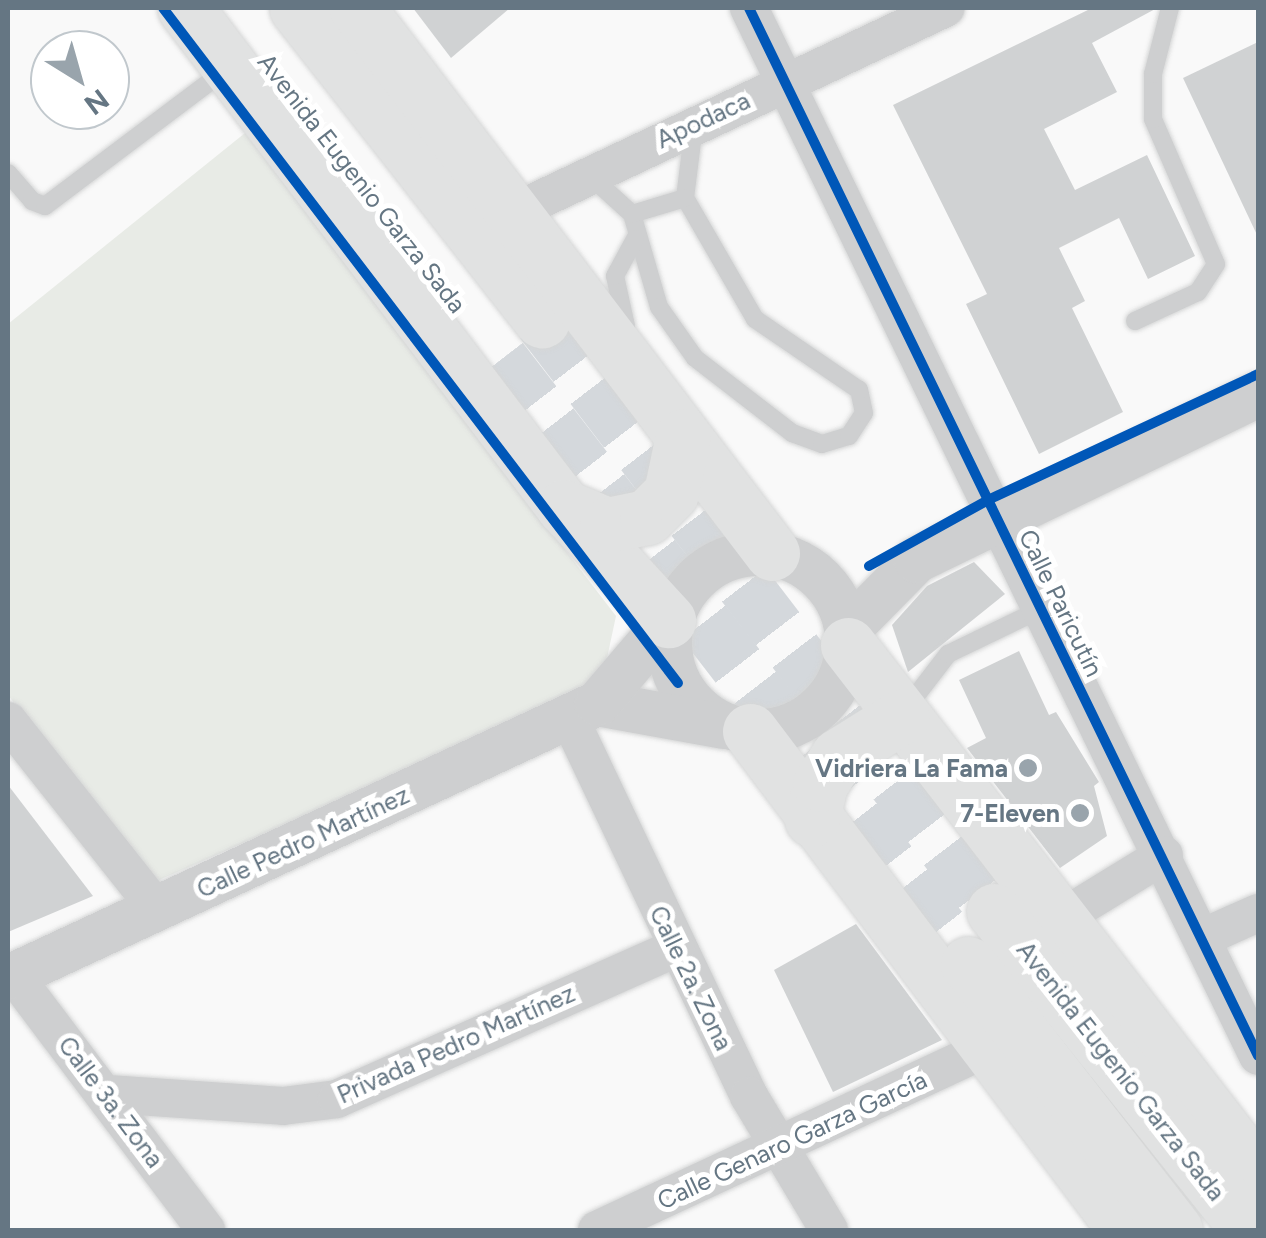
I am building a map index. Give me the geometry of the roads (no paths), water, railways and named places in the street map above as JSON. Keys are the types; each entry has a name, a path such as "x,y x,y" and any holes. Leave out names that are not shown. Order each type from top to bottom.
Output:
{"highway":[{"path":"186,8 564,506 668,620"},
{"name":"Avenida Eugenio Garza Sada","path":"223,8 501,359"},
{"path":"297,8 542,321"},
{"path":"357,8 516,211 670,418 795,565"},
{"path":"564,506 607,525 647,517 671,494 670,418"},
{"path":"848,638 902,716 1258,1176"},
{"path":"812,819 820,784 838,756 902,716"},
{"path":"740,729 1126,1230"},
{"name":"Avenida Eugenio Garza Sada","path":"994,910 1248,1230"},
{"path":"954,946 1175,1230"}],"street":[{"name":"Calle Paricutín","path":"749,8 1204,937 1258,1056"},
{"name":"Apodaca","path":"516,211 945,8"},
{"path":"848,638 916,560 996,516 1258,394"},
{"path":"740,729 694,706 678,683 668,620 701,573 747,553 795,565 916,560"},
{"path":"583,710 774,730 822,704 839,679 848,638 838,600 795,565"},
{"name":"Calle Pedro Martínez","path":"10,976 583,710 668,620"},
{"name":"Calle 2a. Zona","path":"583,710 676,948 774,1146 829,1230"},
{"path":"13,740 158,910"},
{"path":"1060,920 1164,855"},
{"path":"1204,937 1258,913"},
{"name":"Privada Pedro Martínez","path":"108,1094 283,1106 337,1099 676,948"},
{"name":"Calle 3a. Zona","path":"10,976 108,1094 206,1230"},
{"name":"Calle Genaro Garza García","path":"597,1230 986,1049"}],"lane":[{"path":"1134,321 1198,292 1216,264 1150,100 1170,8"},
{"path":"8,172 32,202 44,206 229,68"},
{"path":"588,175 632,214 635,239 659,307 717,379 792,432 822,444 850,436 864,412 859,390 755,320 685,198 695,123"},
{"path":"632,214 685,198"},
{"path":"635,239 616,268 616,293 670,418"},
{"path":"902,716 948,654 1041,609"}],"tunnel":[{"path":"542,321 994,911"},
{"path":"501,359 954,946"}],"place":[{"name":"Vidriera La Fama","path":"1028,768"},
{"name":"7-Eleven","path":"1080,813"}]}
